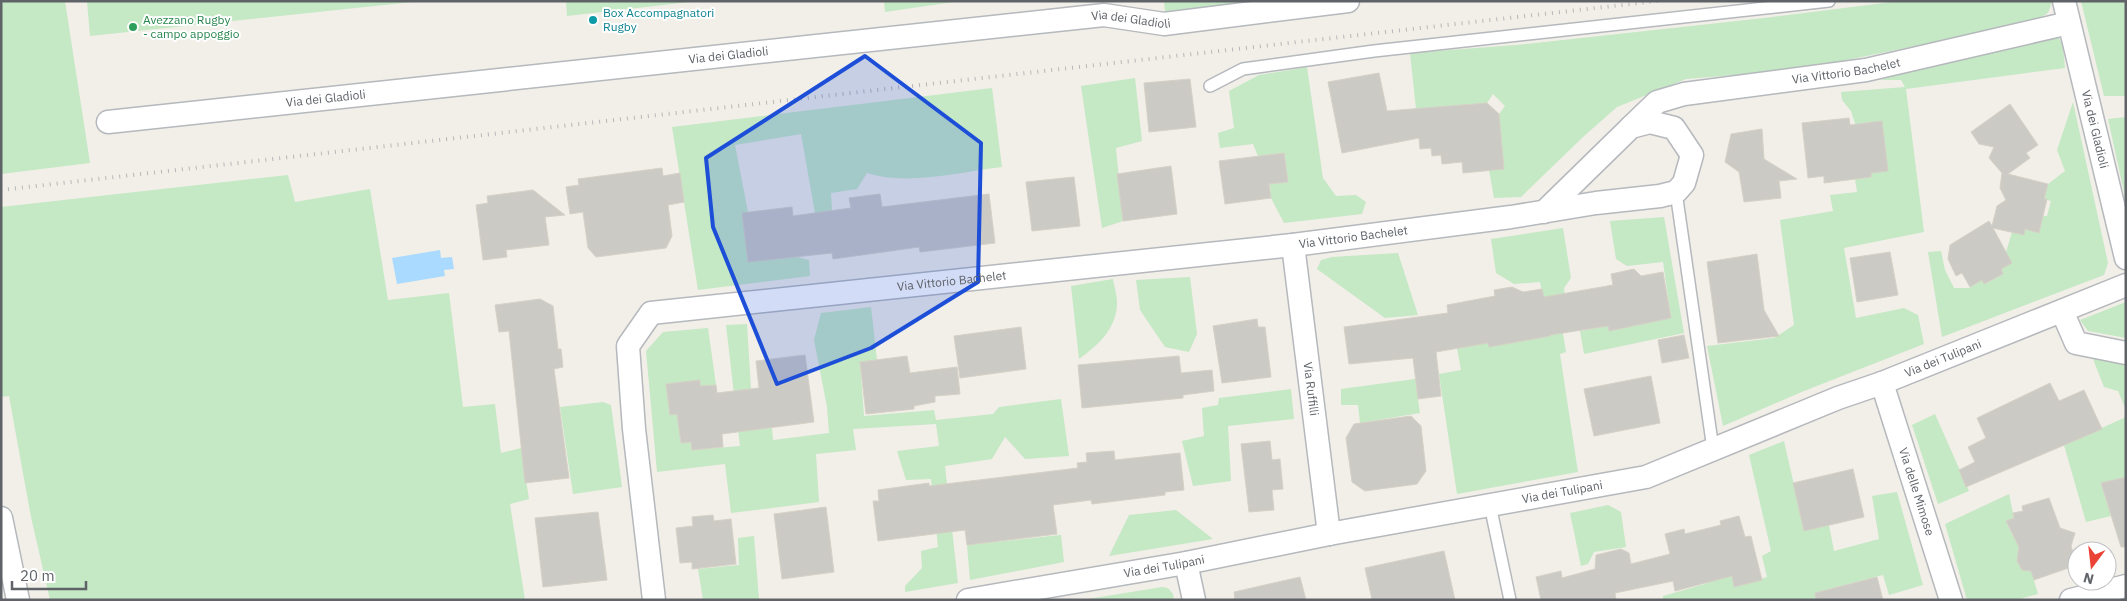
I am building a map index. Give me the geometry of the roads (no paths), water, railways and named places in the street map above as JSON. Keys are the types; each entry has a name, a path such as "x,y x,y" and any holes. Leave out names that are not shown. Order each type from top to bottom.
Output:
{"street":[{"name":"Via dei Gladioli","path":"108,122 1104,14 1164,24 1348,1"},
{"name":"Via dei Gladioli","path":"2066,12 2126,258"},
{"name":"Via Vittorio Bachelet","path":"1544,212 1605,150 1657,102 1684,94 1866,70 2066,12"},
{"path":"1631,127 1650,122 1674,128 1692,155 1684,183 1676,192"},
{"name":"Via Vittorio Bachelet","path":"654,600 634,429 628,346 652,314 1293,245 1660,196 1676,192"},
{"name":"Via Ruffilli","path":"1293,245 1330,534"},
{"name":"Via dei Tulipani","path":"968,600 1186,563 1490,504 1646,477 1838,398 1882,383 2126,284"},
{"path":"2062,310 2076,343 2126,353"},
{"name":"Via delle Mimose","path":"1882,383 1951,600"},
{"path":"1,518 18,600"},
{"path":"1186,563 1194,600"},
{"path":"2071,600 2126,586"}],"lane":[{"path":"1210,86 1243,69 1365,52 1829,1"},
{"path":"1676,192 1713,449"},
{"path":"1490,504 1510,600"}],"water":[{"path":"440,250 441,258 452,257 454,269 444,270 445,276 397,284 392,258"}],"railway":[{"path":"1,190 1657,1"}],"place":[{"name":"Box Accompagnatori Rugby","path":"593,20"},
{"name":"Avezzano Rugby - campo appoggio","path":"133,27"}]}
